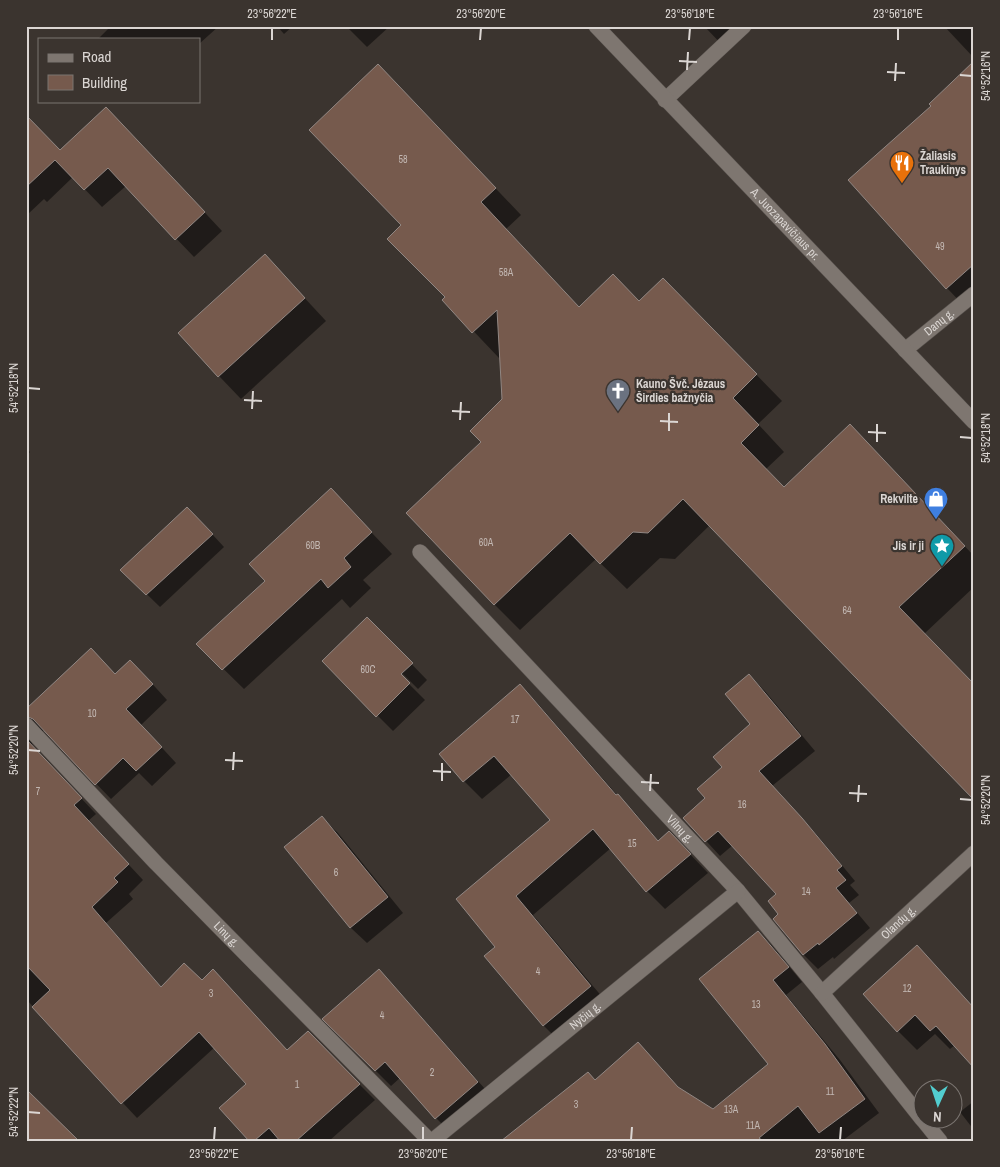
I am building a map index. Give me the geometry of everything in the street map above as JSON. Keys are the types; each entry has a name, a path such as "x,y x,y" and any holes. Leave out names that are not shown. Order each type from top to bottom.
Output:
{"street":[{"name":"A. Juozapavičiaus pr.","path":"596,26 974,422"},
{"path":"665,100 744,26"},
{"name":"Danų g.","path":"905,350 974,294"},
{"name":"Vilnų g.","path":"420,552 738,891 912,1105"},
{"name":"Linų g.","path":"26,725 156,864 431,1141"},
{"name":"Olandų g.","path":"822,993 974,853"},
{"name":"Nyčių g.","path":"431,1141 738,891"},
{"name":"Vilnų g.","path":"932,1130 940,1141"}],"building":[{"path":"974,61 974,264 946,289 848,180 931,106 929,104"},
{"path":"378,64 496,188 481,202 579,307 613,274 639,301 663,278 757,374 733,398 759,425 741,443 784,487 850,424 965,546 899,607 974,684 974,800 683,499 648,533 633,532 600,564 570,533 494,605 406,513 481,442 470,431 502,399 497,310 472,333 442,300 445,297 387,239 401,225 309,130"},
{"path":"106,107 205,212 175,240 108,168 84,190 55,160 26,187 26,115 60,150"},
{"path":"265,254 305,298 218,377 178,333"},
{"path":"331,488 372,532 344,558 351,567 328,588 321,579 222,670 196,644 265,581 249,564"},
{"path":"187,507 213,534 146,595 120,570"},
{"path":"367,617 413,663 401,674 410,683 376,717 322,661"},
{"path":"91,648 115,674 130,660 153,684 126,709 162,747 136,771 123,758 95,785 33,719 26,716 26,709"},
{"path":"749,674 801,736 759,771 842,866 837,870 846,880 836,888 857,913 819,945 818,943 803,955 773,919 778,914 768,901 776,894 718,831 705,842 683,818 705,798 697,789 722,767 713,757 750,724 725,694"},
{"path":"520,684 658,841 669,831 691,854 646,892 593,829 516,896 591,986 543,1026 484,956 495,947 456,899 550,820 494,756 463,782 439,754"},
{"path":"26,739 82,798 74,805 129,864 114,878 118,882 92,907 161,987 184,963 202,980 213,969 287,1050 308,1031 360,1084 296,1141 280,1141 269,1128 254,1141 249,1141 219,1108 246,1084 199,1032 121,1104 32,1007 50,990 26,965"},
{"path":"322,816 388,897 350,928 284,847"},
{"path":"758,931 789,967 773,980 825,1044 865,1099 819,1133 798,1106 759,1138 763,1141 501,1141 588,1072 595,1080 638,1042 678,1087 713,1109 768,1064 699,979"},
{"path":"917,945 974,1008 974,1068 936,1026 930,1031 915,1015 897,1032 863,994"},
{"path":"379,969 478,1082 435,1119 385,1062 375,1071 322,1019"},
{"path":"26,1089 79,1141 26,1141"}],"place":[{"name":"Žaliasis Traukinys","path":"902,184"},
{"name":"Kauno Švč. Jėzaus Širdies bažnyčia","path":"618,412"},
{"name":"Rekvilte","path":"936,520"},
{"name":"Jis ir ji","path":"942,567"}]}
